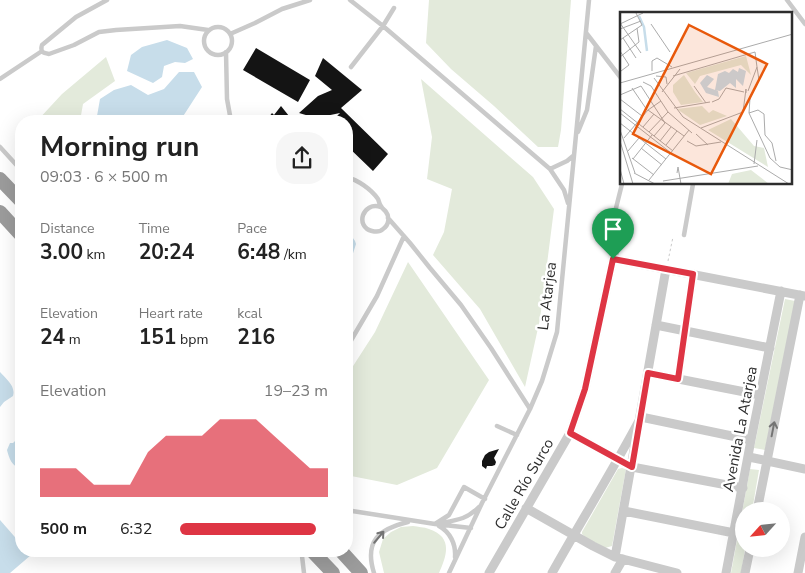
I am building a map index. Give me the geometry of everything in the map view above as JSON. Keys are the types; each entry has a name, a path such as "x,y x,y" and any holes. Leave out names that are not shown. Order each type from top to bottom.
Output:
{"highway":[{"path":"0,179 15,195"},
{"path":"0,212 15,228"},
{"path":"318,557 333,573"},
{"path":"346,557 361,573"}],"street":[{"name":"Calle Río Surco","path":"488,573 570,433 585,389 618,231"},
{"path":"613,259 802,295 759,502"},
{"path":"615,573 666,269"},
{"path":"678,379 693,274"},
{"name":"Avenida La Atarjea","path":"726,573 781,291"},
{"path":"656,324 770,348"},
{"path":"648,373 760,395"},
{"path":"640,417 751,440"},
{"path":"552,573 618,460 640,417"},
{"path":"570,433 632,467 743,488"},
{"path":"748,457 805,469"},
{"path":"526,508 619,558 674,573"},
{"path":"624,511 734,533"},
{"path":"798,573 805,537"},
{"path":"745,573 748,558"}],"lane":[{"path":"42,52 42,45 76,17 108,0"},
{"path":"230,34 282,9 310,0"},
{"path":"350,0 550,169 564,190 570,206"},
{"name":"La Atarjea","path":"449,573 530,408 542,381 557,332 589,0"},
{"path":"787,0 805,24"},
{"path":"351,68 383,26 394,8"},
{"path":"42,52 49,54 74,45 99,32 180,26 208,30 214,27 226,29 232,38 230,48 221,54 209,52 204,41 208,30"},
{"path":"586,33 620,77"},
{"path":"575,137 587,110 596,46"},
{"path":"0,79 42,52"},
{"path":"226,52 227,99 230,115"},
{"path":"0,147 15,163"},
{"path":"550,169 573,156"},
{"path":"353,180 369,190 378,199 388,218 461,305 530,408"},
{"path":"616,208 622,185"},
{"path":"684,235 693,185"},
{"path":"381,207 372,206 365,210 362,218 364,226 371,231 379,231 386,226 388,218"},
{"path":"353,337 377,296 404,236"},
{"path":"497,426 517,435"},
{"path":"464,487 484,501 465,518 435,524 449,516 464,487"},
{"path":"353,511 470,528"},
{"path":"374,573 370,559 372,546 378,536 392,526 412,521"},
{"path":"435,524 450,536 456,553 454,561"},
{"path":"302,557 304,573"}],"path":[{"path":"666,269 673,237"}],"green space":[{"path":"429,0 571,0 558,147 538,147 451,69 426,43"},
{"path":"106,57 115,81 83,104 81,115 43,115 62,94"},
{"path":"421,79 533,177 554,209 540,319 525,387 480,309 433,255 444,232 452,189 427,179 432,137"},
{"path":"408,262 489,380 437,468 397,485 353,476 353,366 375,332"},
{"path":"785,299 795,301 765,450 754,448"},
{"path":"618,469 626,469 612,546 605,548 585,537 582,532"},
{"path":"750,469 759,470 754,502 744,502"},
{"path":"413,526 437,532 445,542 446,553 439,573 384,573 379,552 383,539 401,527"},
{"path":"735,551 735,558 744,558 741,573 731,573"}],"water":[{"path":"167,40 187,48 193,59 185,63 175,62 164,66 162,77 153,83 127,71 131,55 142,47"},
{"path":"179,72 194,72 202,87 184,115 97,115 100,99 114,90 131,85 148,95 164,89"},
{"path":"353,238 356,244 353,253"},
{"path":"0,372 10,383 14,392 13,396 0,407"},
{"path":"15,441 15,465 10,459 7,450 10,443"},
{"path":"0,520 15,537 15,557 29,557 10,573 0,573"}],"building":[{"path":"256,48 310,80 298,102 243,70"},
{"path":"323,58 362,90 341,108 348,115 338,115 340,113 306,115 299,113 318,96 332,90 315,76"},
{"path":"281,106 288,115 274,115"},
{"path":"353,120 388,154 373,171 353,152"},
{"path":"499,449 494,458 495,465 487,466 486,469 482,466 485,455"}],"route":[{"path":"613,259 693,274 678,379 648,373 632,467 570,433 585,389 613,259"}]}
